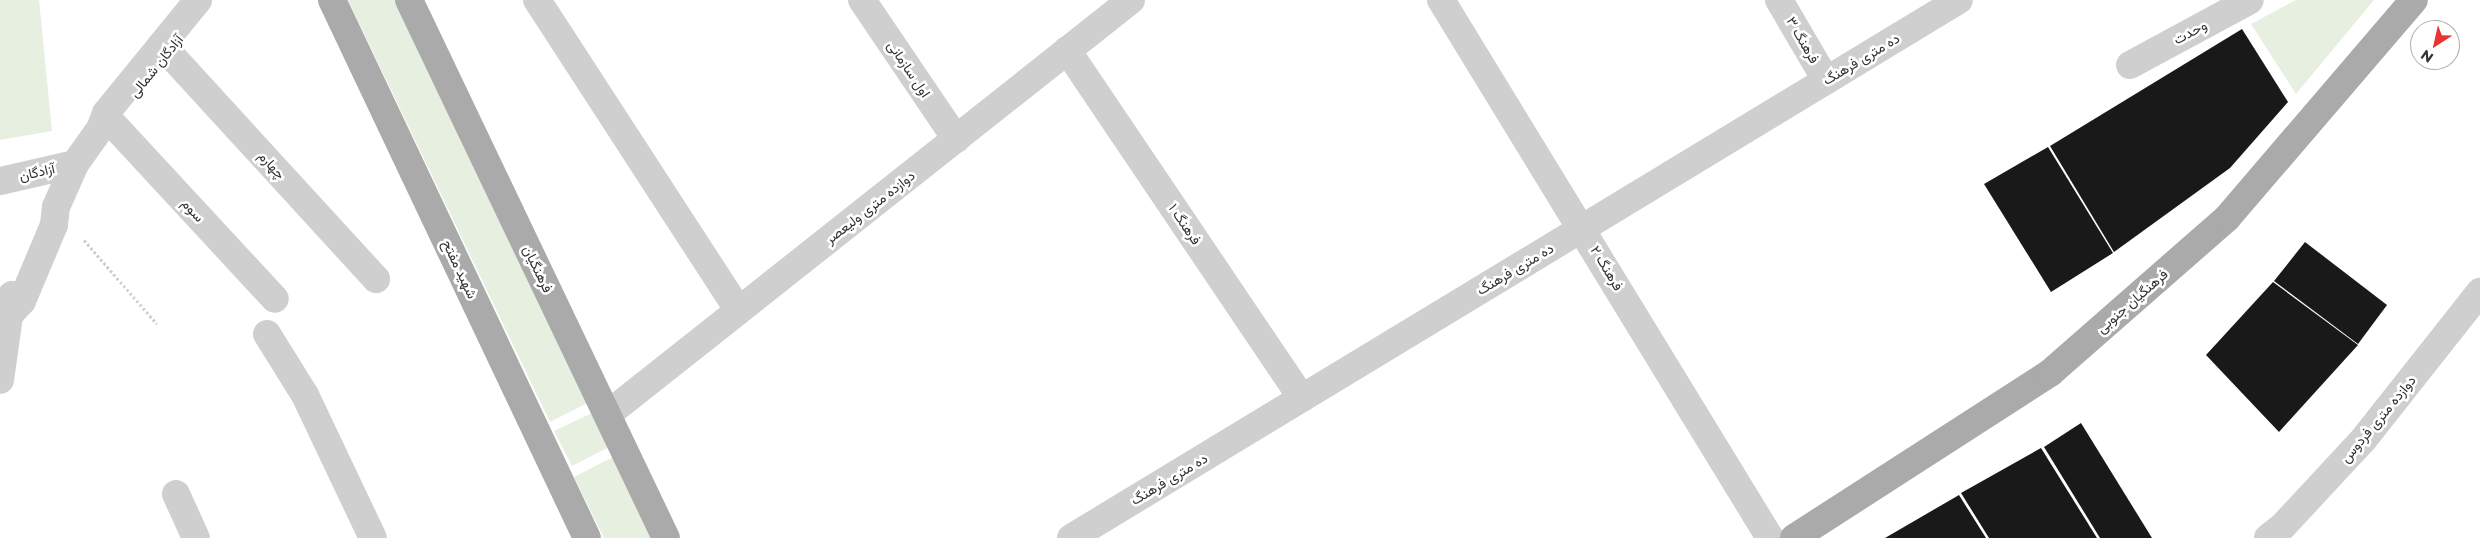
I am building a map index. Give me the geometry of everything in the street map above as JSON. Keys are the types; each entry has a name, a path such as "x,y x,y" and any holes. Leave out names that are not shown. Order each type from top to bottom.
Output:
{"main road":[{"name":"شهید مفتح","path":"332,0 587,538"},
{"name":"فرهنگیان","path":"408,0 666,538"},
{"name":"فرهنگیان جنوبی","path":"1794,538 2057,367 2227,218 2414,0"}],"street":[{"name":"آزادگان شمالی","path":"106,126 106,113 198,0"},
{"name":"آزادگان شمالی","path":"0,380 11,313 12,294 40,229 56,207 75,164 210,0"},
{"path":"537,0 738,310"},
{"name":"اول سازمانی","path":"862,0 956,139"},
{"name":"دوازده متری ولیعصر","path":"608,414 1131,0"},
{"name":"فرهنگ ۲","path":"1441,0 1770,538"},
{"name":"فرهنگ ۳","path":"1779,0 1826,80"},
{"name":"ده متری فرهنگ","path":"1071,538 1959,0"},
{"name":"وحدت","path":"2130,65 2250,0"},
{"name":"فرهنگ ۱","path":"1067,50 1302,398"},
{"name":"چهارم","path":"168,52 376,279"},
{"name":"سوم","path":"106,126 275,299"},
{"name":"آزادگان","path":"0,181 75,164"},
{"name":"دوازده متری فردوس","path":"2268,538 2283,526 2363,440 2480,292"},
{"path":"267,334 305,395 373,538"},
{"path":"176,494 196,538"}],"path":[{"path":"56,207 157,324"}],"shaded area":[{"path":"0,0 39,0 52,131 0,140"},
{"path":"348,0 395,0 588,403 550,422"},
{"path":"2296,0 2374,0 2296,94 2251,24"},
{"path":"592,413 609,447 572,466 554,431"},
{"path":"613,457 653,538 604,538 574,477"}],"building":[{"path":"2242,29 2288,102 2230,168 2114,252 2050,146"},
{"path":"2048,147 2113,253 2051,292 1984,184"},
{"path":"2305,242 2387,305 2358,344 2274,281"},
{"path":"2273,282 2358,345 2279,432 2206,355"},
{"path":"2081,423 2152,538 2100,538 2044,447"},
{"path":"2041,448 2097,538 1989,538 1961,493"},
{"path":"1959,495 1986,538 1885,538"}]}
